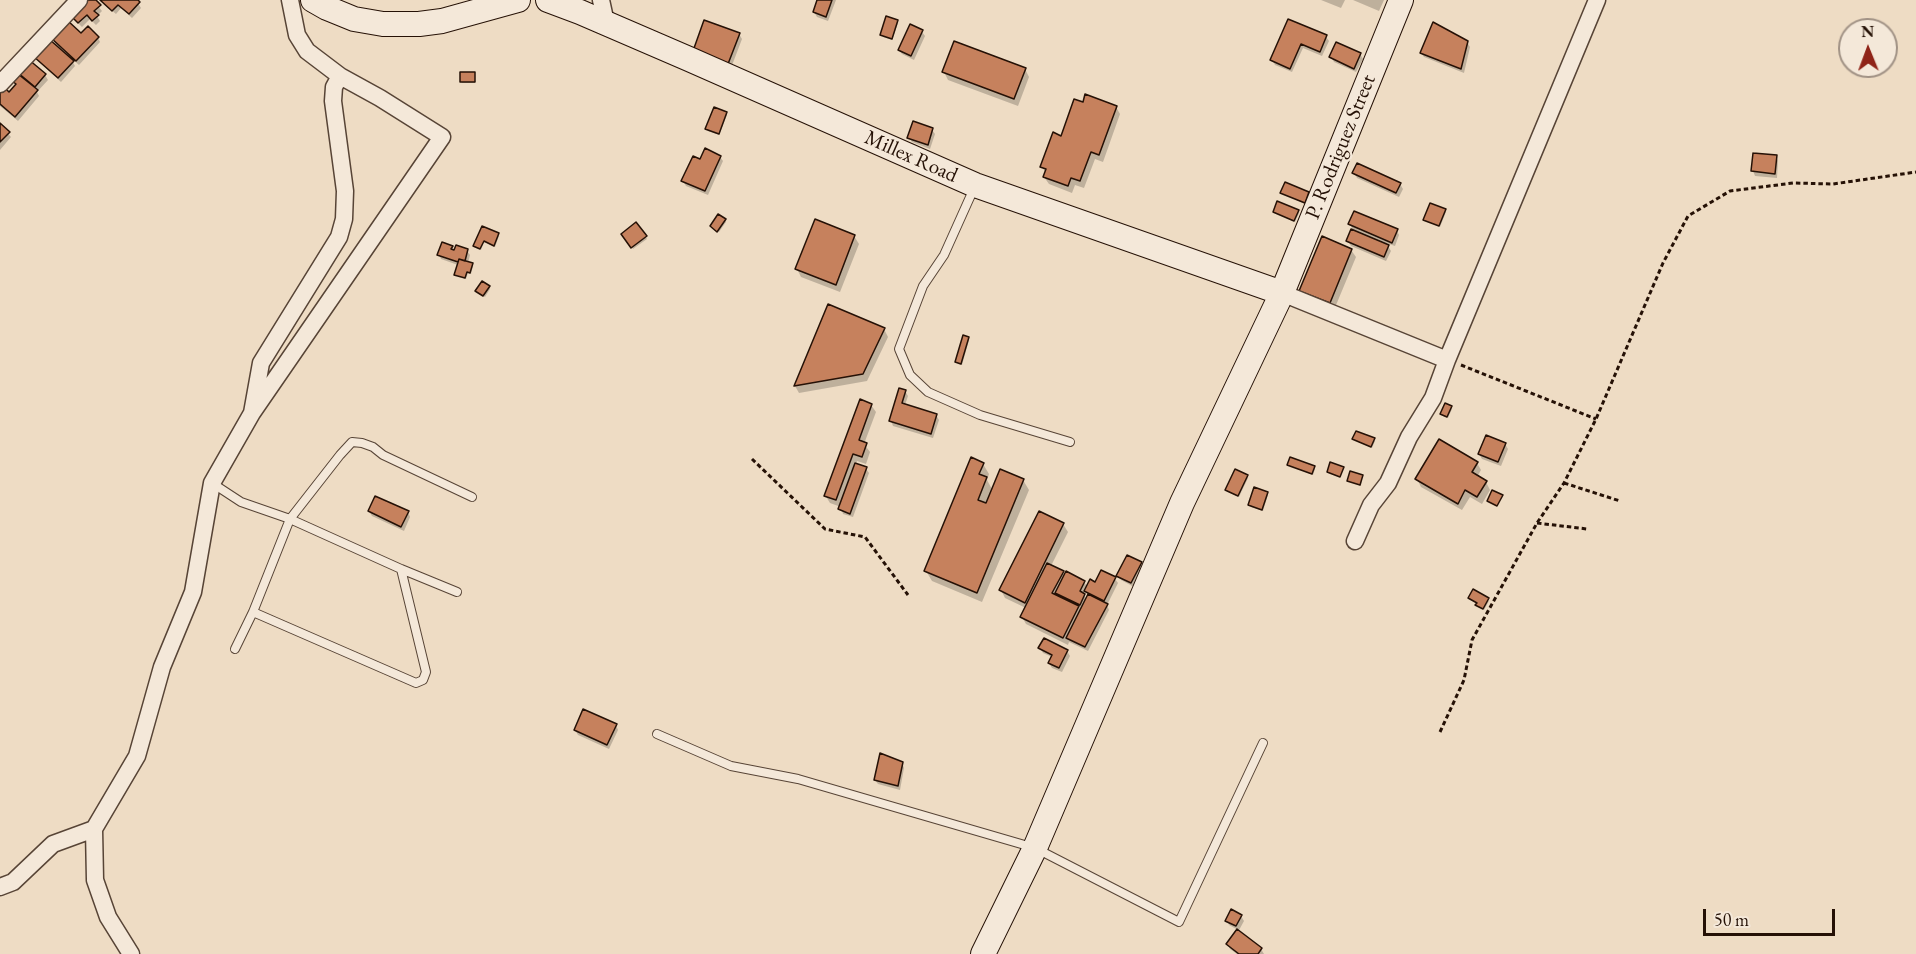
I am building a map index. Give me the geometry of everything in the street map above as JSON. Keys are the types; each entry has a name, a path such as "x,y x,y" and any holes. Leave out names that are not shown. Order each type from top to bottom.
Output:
{"street":[{"path":"0,84 79,0"},
{"path":"131,954 108,917 94,880 94,830 137,756 162,667 193,592 212,483 252,412 442,137 380,98 339,76 307,51 297,35 290,0"},
{"path":"313,0 354,19 383,24 419,24 442,21 518,0"},
{"name":"Millex Road","path":"548,0 591,9 975,185 1282,294"},
{"name":"P. Rodriguez Street","path":"983,954 1035,848 1182,503 1282,294 1401,0"},
{"path":"1355,541 1371,505 1388,483 1409,437 1433,398 1597,0"},
{"path":"252,412 261,363 339,237 344,219 345,190 333,101 334,87 339,76"},
{"path":"1282,294 1447,360"},
{"path":"0,887 13,882 53,844 94,830"}],"lane":[{"path":"975,185 944,255 923,286 899,349 910,375 928,392 980,415 1070,442"},
{"path":"235,649 253,612 290,519 352,442 373,447 383,455 472,497"},
{"path":"212,483 241,502 290,519 457,592"},
{"path":"253,612 416,683 423,680 426,672 401,569"},
{"path":"657,734 731,766 798,779 1035,848 1179,922 1263,743"}],"path":[{"path":"1440,732 1464,680 1472,640 1564,483 1596,419 1663,262 1688,216 1731,191 1792,183 1833,184 1916,171"},
{"path":"1447,360 1596,419"},
{"path":"752,459 825,529 865,537 908,595"},
{"path":"1564,483 1620,501"},
{"path":"1538,524 1587,528"}],"building":[{"path":"81,0 96,0 101,5 94,11 99,15 92,21 87,15 78,23 71,16"},
{"path":"100,0 138,0 140,2 129,14 118,5 112,11"},
{"path":"817,0 832,0 826,17 813,12"},
{"path":"886,16 898,20 892,39 880,35"},
{"path":"1288,19 1327,35 1320,52 1301,44 1290,69 1270,60"},
{"path":"67,20 81,33 88,26 99,37 76,61 50,37"},
{"path":"704,20 740,33 728,64 693,51"},
{"path":"1433,22 1468,41 1461,69 1420,53"},
{"path":"910,24 923,30 911,56 898,50"},
{"path":"49,39 74,61 58,78 33,56"},
{"path":"954,41 1026,68 1014,99 942,72"},
{"path":"1336,42 1361,53 1354,69 1329,57"},
{"path":"28,59 46,74 35,87 17,72"},
{"path":"460,72 475,72 475,82 460,82"},
{"path":"18,74 38,90 15,117 0,104 0,92 4,87 9,92 16,84 12,81"},
{"path":"1085,94 1117,106 1099,155 1091,152 1080,181 1071,178 1068,186 1043,177 1046,169 1040,167 1053,132 1061,136 1074,99 1083,102"},
{"path":"714,107 727,112 719,134 705,129"},
{"path":"913,121 933,128 928,145 907,138"},
{"path":"0,123 10,132 0,142"},
{"path":"705,148 721,156 705,191 681,181 693,156 700,159"},
{"path":"1753,153 1777,155 1775,174 1751,171"},
{"path":"1357,163 1401,183 1396,193 1352,173"},
{"path":"1285,182 1309,192 1305,203 1280,193"},
{"path":"1277,201 1299,210 1294,221 1273,212"},
{"path":"1430,203 1446,209 1439,226 1423,220"},
{"path":"1354,211 1398,229 1392,243 1348,224"},
{"path":"718,214 726,219 717,232 710,226"},
{"path":"815,219 855,235 836,285 795,269"},
{"path":"636,222 647,236 631,248 621,234"},
{"path":"482,226 499,233 494,246 484,241 480,249 473,246"},
{"path":"1351,229 1389,245 1384,257 1346,241"},
{"path":"1322,236 1352,249 1330,303 1299,291"},
{"path":"442,242 453,246 451,249 454,250 456,245 468,249 465,261 459,259 458,262 437,255"},
{"path":"459,259 473,263 470,273 467,272 465,278 454,275"},
{"path":"482,281 490,286 483,296 475,291"},
{"path":"828,304 885,328 863,374 794,386"},
{"path":"963,335 969,337 961,364 955,362"},
{"path":"899,388 906,390 902,403 937,414 931,434 889,421"},
{"path":"860,399 872,404 859,440 867,443 862,457 853,454 836,500 824,496"},
{"path":"1445,403 1452,406 1447,417 1440,414"},
{"path":"1356,431 1375,438 1371,447 1352,439"},
{"path":"1486,435 1506,443 1498,462 1478,454"},
{"path":"1439,439 1478,462 1472,472 1487,481 1477,497 1465,490 1458,504 1415,479"},
{"path":"971,457 984,463 979,474 987,477 978,500 986,503 1000,469 1024,479 977,593 924,571"},
{"path":"1290,457 1315,466 1312,474 1287,465"},
{"path":"1330,462 1344,467 1340,477 1327,472"},
{"path":"855,463 867,467 850,514 838,509"},
{"path":"1235,469 1248,475 1238,496 1225,490"},
{"path":"1350,471 1363,475 1360,485 1347,481"},
{"path":"1254,487 1268,492 1262,510 1248,505"},
{"path":"1492,490 1503,495 1497,506 1487,501"},
{"path":"375,496 409,511 401,527 368,511"},
{"path":"1039,511 1064,523 1025,603 999,590"},
{"path":"1127,555 1142,562 1131,583 1116,576"},
{"path":"1047,563 1064,571 1052,593 1079,606 1063,638 1020,617"},
{"path":"1101,570 1116,577 1104,601 1084,591 1090,579 1095,582"},
{"path":"1066,571 1085,581 1080,591 1085,594 1080,605 1055,593"},
{"path":"1473,589 1489,598 1483,609 1468,598"},
{"path":"1088,594 1108,604 1085,647 1066,638"},
{"path":"1044,638 1068,650 1059,668 1048,663 1052,655 1038,648"},
{"path":"583,709 617,724 607,745 574,730"},
{"path":"880,753 903,762 898,786 874,780"},
{"path":"1231,909 1242,915 1236,926 1225,921"},
{"path":"1237,929 1262,948 1258,954 1239,954 1226,944"}]}
